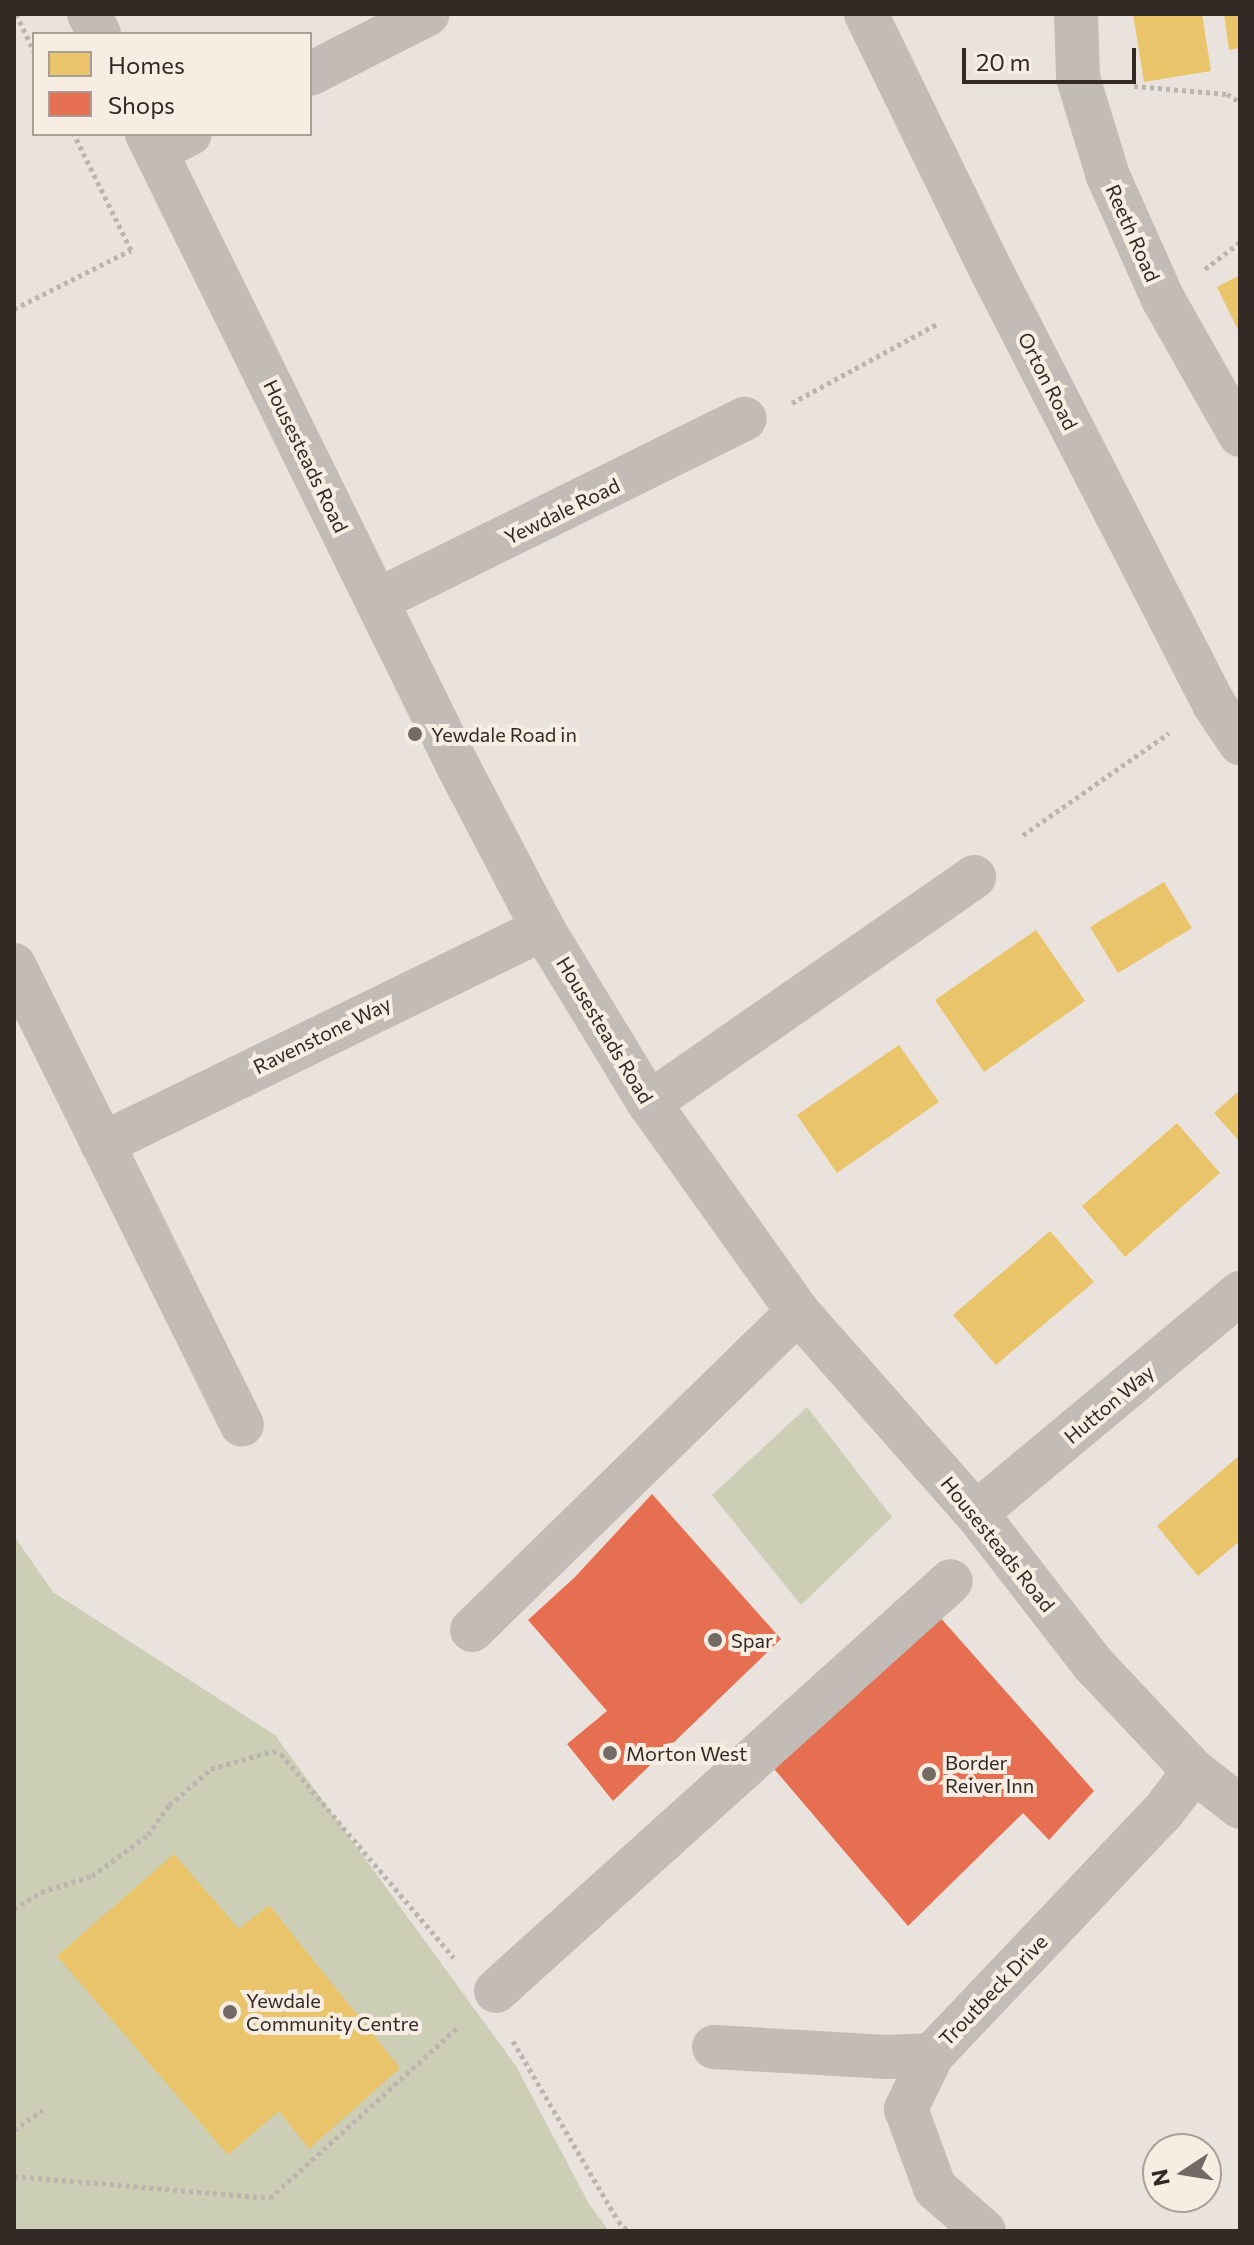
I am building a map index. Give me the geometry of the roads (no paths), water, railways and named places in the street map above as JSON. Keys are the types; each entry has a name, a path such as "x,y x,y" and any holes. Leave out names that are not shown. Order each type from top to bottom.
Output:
{"street":[{"path":"89,14 98,32"},
{"path":"312,73 428,14"},
{"name":"Orton Road","path":"866,14 1002,293 1214,704 1240,743"},
{"name":"Reeth Road","path":"1076,14 1078,78 1108,176 1163,299 1240,435"},
{"name":"Housesteads Road","path":"165,140 378,600 543,929 649,1103 798,1312 976,1513 1093,1664 1194,1771 1240,1807"},
{"name":"Yewdale Road","path":"378,600 745,419"},
{"path":"649,1103 974,877"},
{"name":"Ravenstone Way","path":"102,1144 543,929"},
{"path":"14,965 242,1425"},
{"name":"Hutton Way","path":"976,1513 1240,1293"},
{"path":"472,1630 798,1312"},
{"path":"492,1995 951,1581"},
{"name":"Troutbeck Drive","path":"984,2231 935,2188 906,2109 932,2055 1162,1813 1194,1771"},
{"path":"714,2047 887,2057 932,2055"}],"place":[{"name":"Yewdale Road in","path":"415,734"},
{"name":"Spar","path":"715,1640"},
{"name":"Morton West","path":"610,1753"},
{"name":"Border Reiver Inn","path":"929,1774"},
{"name":"Yewdale Community Centre","path":"230,2012"}]}
